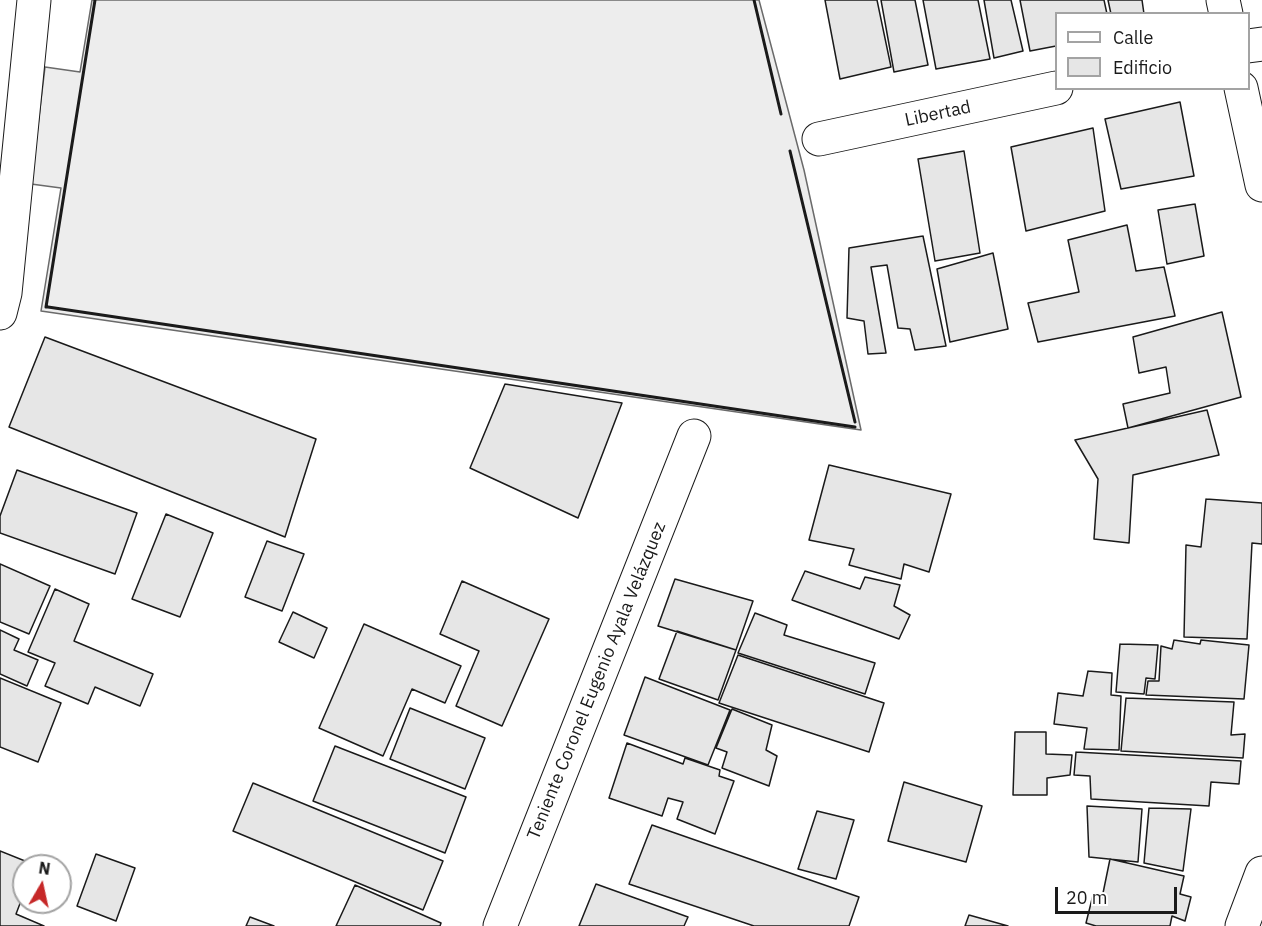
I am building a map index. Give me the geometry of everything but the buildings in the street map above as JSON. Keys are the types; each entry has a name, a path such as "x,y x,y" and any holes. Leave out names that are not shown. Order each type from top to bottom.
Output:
{"street":[{"path":"0,313 5,292 34,0"},
{"name":"Libertad","path":"819,139 1055,88"},
{"path":"1241,90 1262,185"},
{"name":"Teniente Coronel Eugenio Ayala Velázquez","path":"500,926 694,436"},
{"path":"1242,926 1262,873"}],"shaded area":[{"path":"92,0 759,0 804,170 861,430 41,311 61,188 31,184 45,67 80,72"}],"wall":[{"path":"46,307 95,0"},
{"path":"754,0 781,114"},
{"path":"790,151 855,422"},
{"path":"48,307 855,427"}]}
